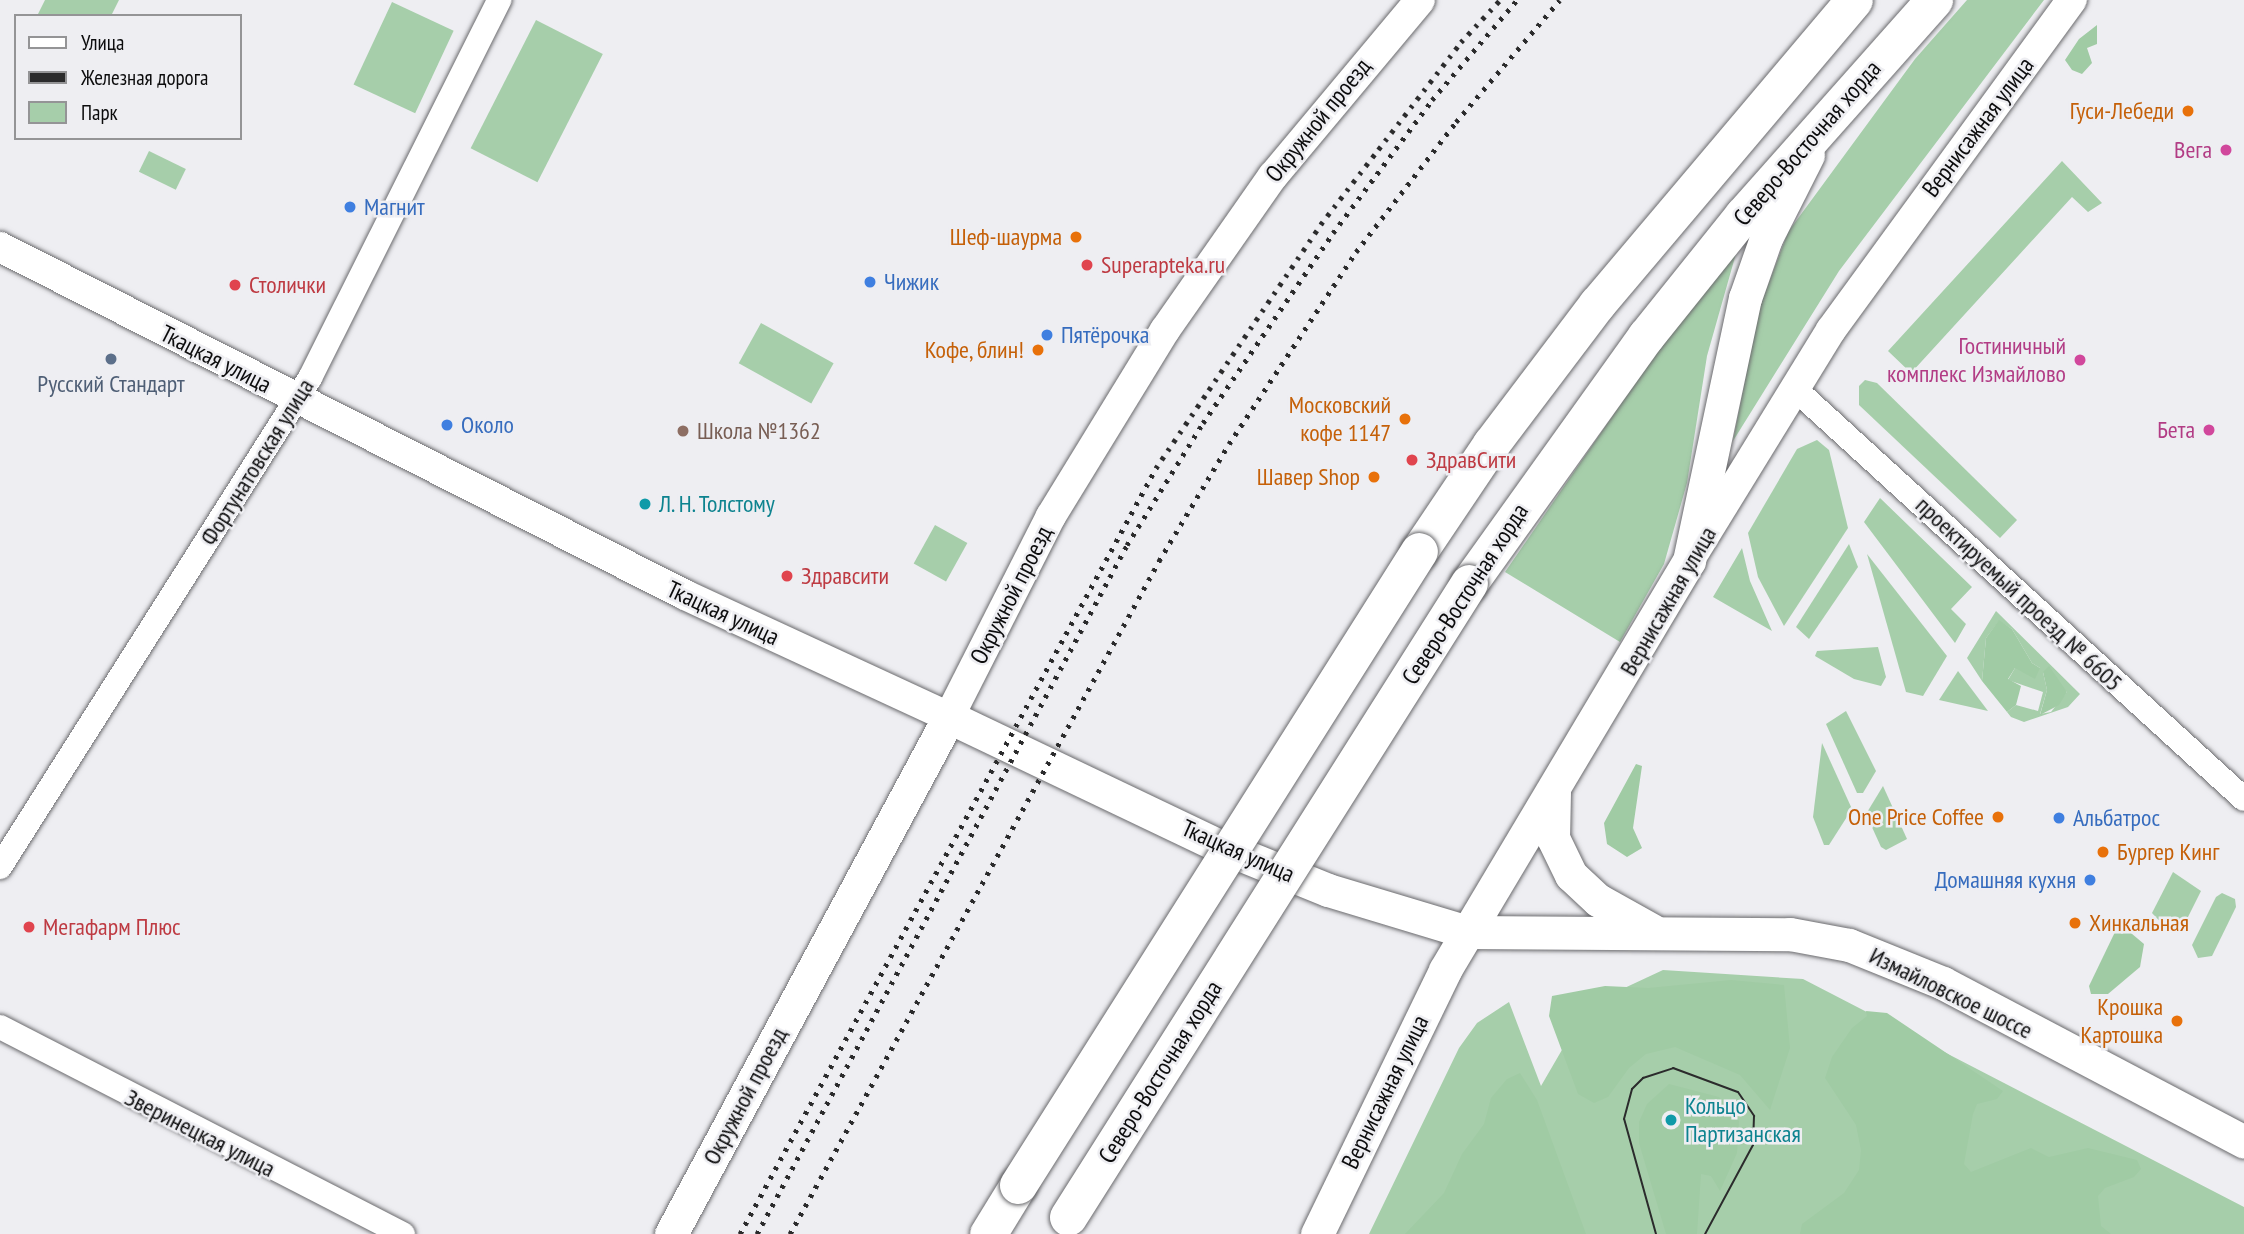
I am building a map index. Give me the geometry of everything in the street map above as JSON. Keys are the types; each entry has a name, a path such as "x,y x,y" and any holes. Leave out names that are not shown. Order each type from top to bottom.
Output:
{"main road":[{"path":"988,1234 1419,551 1491,444 1597,304 1854,0"},
{"name":"Северо-Восточная хорда","path":"1063,1225 1469,583 1646,336 1832,113 1934,0"},
{"path":"1689,561 1745,298 1789,188 1832,113"},
{"name":"Вернисажная улица","path":"1317,1234 1467,932 1689,561"},
{"name":"Ткацкая улица","path":"949,717 1222,847 1328,890 1467,932"},
{"name":"Окружной проезд","path":"671,1234 949,717"},
{"path":"1555,788 1553,838 1571,875 1598,900 1652,930"},
{"name":"Измайловское шоссе","path":"1467,932 1540,935 1652,930 1790,934 1849,945 1943,984 2244,1142"}],"street":[{"name":"Фортунатовская улица","path":"0,867 296,400 499,0"},
{"name":"Окружной проезд","path":"949,717 1045,528 1165,330 1273,176 1420,0"},
{"name":"Вернисажная улица","path":"1689,561 1794,388 1866,278 2072,0"},
{"name":"Ткацкая улица","path":"0,247 296,400 685,595 949,717"},
{"name":"проектируемый проезд № 6605","path":"1794,388 2244,799"},
{"name":"Зверинецкая улица","path":"0,1027 403,1234"}],"green space":[{"path":"45,0 119,0 112,14 38,14"},
{"path":"1967,0 2044,0 1839,271 1733,441 1759,309 1788,232 1915,59"},
{"path":"392,2 454,31 415,113 354,84"},
{"path":"536,20 603,54 537,182 471,148"},
{"path":"2097,25 2097,44 2087,48 2092,63 2082,74 2072,70 2065,60 2079,39"},
{"path":"149,151 186,169 176,190 139,172"},
{"path":"2062,161 2102,203 2088,212 2072,197 1911,373 1888,351"},
{"path":"1737,250 1707,356 1687,483 1664,564 1620,642 1505,572 1649,363"},
{"path":"761,323 834,363 811,403 739,363"},
{"path":"1865,380 1877,383 2017,520 2000,538 1859,405 1859,386"},
{"path":"1817,440 1829,450 1848,528 1784,626 1758,577 1748,533 1797,449"},
{"path":"1880,498 1972,587 1951,609 1966,624 1955,643 1864,522"},
{"path":"935,525 967,543 946,581 914,563"},
{"path":"1849,544 1858,567 1809,639 1796,627"},
{"path":"1742,548 1750,581 1772,631 1713,597"},
{"path":"1867,554 1947,656 1923,696 1906,692"},
{"path":"1996,611 2080,694 2068,707 2024,722 2011,717 2007,712 2016,705 2038,711 2043,692 2008,680 2015,668 2040,668 2032,663 2012,629 1999,621 1986,638 1982,681 1967,658","holes":["2043,672 2067,692 2051,712 2040,714 2047,690"]},
{"path":"1999,620 2012,629 2032,663 2040,668 2035,679 2015,668 2008,679 2021,686 2016,705 2007,712 1982,681 1986,638"},
{"path":"1878,647 1886,677 1881,686 1854,679 1815,656 1817,651"},
{"path":"2049,666 2067,692 2059,705 2040,715 2047,690 2043,672"},
{"path":"1958,671 1988,711 1939,700"},
{"path":"1846,711 1876,771 1863,793 1857,793 1826,724"},
{"path":"1822,743 1852,809 1829,845 1824,845 1813,817"},
{"path":"1636,764 1642,766 1633,828 1642,848 1627,857 1607,844 1604,823"},
{"path":"1883,786 1907,839 1886,850 1881,847 1866,814"},
{"path":"2173,872 2201,891 2182,929 2171,933 2152,913"},
{"path":"2222,893 2235,899 2236,907 2212,956 2198,958 2192,945 2216,897"},
{"path":"2125,928 2144,944 2140,967 2108,994 2091,994 2089,986 2115,932"},
{"path":"1663,970 1803,979 2244,1207 2244,1234 1369,1234 1459,1048 1477,1023 1509,1002 1541,1086 1588,1005"},
{"path":"1731,980 1784,985 1790,1048 1770,1110 1740,1075 1675,1047 1646,1054 1629,1068 1608,1097 1594,1103 1578,1094 1549,1016 1552,996 1605,986 1648,988"},
{"path":"1866,1011 1887,1013 2003,1091 1997,1099 1977,1104 1973,1114 1964,1164 1971,1172 2031,1148 2049,1157 2088,1148 2137,1160 2141,1169 2134,1177 2105,1188 2098,1196 2101,1226 2111,1234 1800,1234 1802,1224 1844,1193 1859,1170 1861,1150 1856,1125 1825,1078 1832,1057 1852,1028 1867,1016"},
{"path":"1520,1073 1537,1100 1586,1234 1405,1234 1444,1193 1462,1154 1484,1124 1491,1098 1507,1079"},
{"path":"1669,1084 1719,1097 1739,1121 1737,1153 1720,1191 1711,1176 1701,1174 1697,1234 1666,1234 1639,1143 1639,1122 1647,1104"}],"tram line":[{"path":"1656,1234 1624,1119 1632,1089 1643,1078 1673,1068 1738,1092 1754,1116 1753,1145 1705,1234"}],"railway":[{"path":"740,1234 1156,468 1321,224 1461,42 1500,0"},
{"path":"757,1234 1127,545 1203,423 1333,233 1432,100 1517,0"},
{"path":"790,1234 1159,561 1229,444 1356,252 1456,122 1560,0"}],"place":[{"name":"Гуси-Лебеди","path":"2188,111"},
{"name":"Вега","path":"2226,150"},
{"name":"Магнит","path":"350,207"},
{"name":"Шеф-шаурма","path":"1076,237"},
{"name":"Superapteka.ru","path":"1087,265"},
{"name":"Чижик","path":"870,282"},
{"name":"Столички","path":"235,285"},
{"name":"Пятёрочка","path":"1047,335"},
{"name":"Кофе, блин!","path":"1038,350"},
{"name":"Русский Стандарт","path":"111,359"},
{"name":"Гостиничный комплекс Измайлово","path":"2080,360"},
{"name":"Московский кофе 1147","path":"1405,419"},
{"name":"Около","path":"447,425"},
{"name":"Бета","path":"2209,430"},
{"name":"Школа №1362","path":"683,431"},
{"name":"ЗдравСити","path":"1412,460"},
{"name":"Шавер Shop","path":"1374,477"},
{"name":"Л. Н. Толстому","path":"645,504"},
{"name":"Здравсити","path":"787,576"},
{"name":"One Price Coffee","path":"1998,817"},
{"name":"Альбатрос","path":"2059,818"},
{"name":"Бургер Кинг","path":"2103,852"},
{"name":"Домашняя кухня","path":"2090,880"},
{"name":"Хинкальная","path":"2075,923"},
{"name":"Мегафарм Плюс","path":"29,927"},
{"name":"Крошка Картошка","path":"2177,1021"},
{"name":"Кольцо Партизанская","path":"1671,1120"}]}
